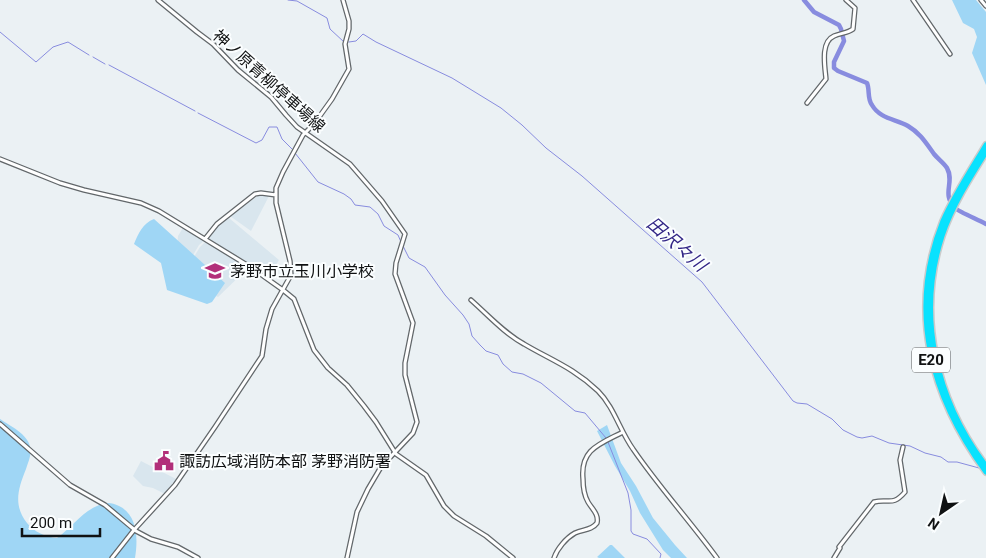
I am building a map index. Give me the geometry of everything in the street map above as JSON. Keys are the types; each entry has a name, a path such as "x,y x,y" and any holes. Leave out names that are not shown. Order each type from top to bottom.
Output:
{"highway":[{"name":"E20","path":"986,145 940,236 931,264 926,294 926,319 932,366 942,396 963,438 986,472"},
{"name":"E20","path":"979,160 986,152"},
{"name":"E20","path":"940,236 930,295 930,319 934,348 940,378 954,413 986,466"}],"street":[{"name":"神ノ原青柳停車場線","path":"158,0 213,44 238,70 271,97 286,115 305,132 350,164 382,201 405,234 396,263 395,274 413,323 405,363 405,376 417,422 413,432 381,466 359,506 347,558"},
{"path":"112,558 134,530 175,485 262,356 266,329 272,309 290,279 291,269 276,195 279,181 305,132 314,124 332,99 349,69 345,44 349,21 344,0"},
{"path":"807,103 826,79 823,63 828,42 833,37 853,29 856,8 846,0"},
{"path":"913,0 950,54"},
{"path":"981,0 986,6"},
{"path":"0,159 46,178 84,190 141,203 175,220 252,268 283,290 294,299 314,350 328,368 347,385 368,411 394,452 426,475 448,512 486,536 513,558"},
{"path":"205,239 217,224 255,194 276,195"},
{"path":"471,300 504,330 523,344 573,370 608,403 622,432 637,456 717,558"},
{"path":"0,424 70,485 104,505 134,530 151,540 178,547 198,558"},
{"path":"554,558 565,541 574,534 594,527 598,520 596,513 586,498 582,473 584,460 596,446 622,432"},
{"path":"834,558 839,548 874,502 891,502 905,492 900,460 903,447"}],"shaded area":[{"path":"952,0 976,0 986,12 986,85 972,53 977,37 974,29 963,23"},
{"name":"茅野市立玉川小学校","path":"259,195 269,196 251,231 230,216"},
{"name":"茅野市立玉川小学校","path":"229,218 279,260 268,278 207,239 218,226"},
{"path":"154,219 225,283 212,302 207,304 167,290 161,263 134,244 144,226"},
{"path":"184,226 205,240 199,245 179,279 178,236"},
{"name":"茅野市立玉川小学校","path":"206,241 248,268 218,297 183,280 184,273 200,247"},
{"path":"0,419 22,434 29,442 30,458 18,497 20,510 27,523 40,534 57,538 91,509 103,504 113,504 125,510 133,522 136,536 135,558 0,558"},
{"path":"607,425 621,463 653,518 687,558 671,558 663,550 640,513 597,431"},
{"path":"141,461 176,479 165,494 153,488 143,486 133,476"},
{"path":"612,545 625,558 597,557"}],"waterway":[{"name":"田沢々川","path":"288,0 297,1 327,18 330,29 344,42"},
{"path":"804,0 814,12 839,25 841,29 844,41 834,62 834,68 867,83 870,103 875,110 908,126 919,135 947,168 950,178 948,193 951,203 957,210 986,224"},
{"path":"0,32 36,62 53,47 68,42 89,55"},
{"name":"田沢々川","path":"349,42 356,41 363,34 452,78 501,108 546,148 582,176 702,282 793,401 807,404 832,419 843,430 857,437 872,436 889,443 910,446 925,453 941,457 948,462 957,462 979,468"},
{"path":"93,57 105,64"},
{"path":"109,65 195,111"},
{"path":"198,113 256,143 262,140 269,127 277,127 282,139 293,150"},
{"path":"295,153 318,182 344,194 355,205 370,207 378,214 384,226 398,235 401,242"},
{"path":"403,246 409,258 425,267 445,295 463,315 469,324 472,336 486,351 498,355 503,364 512,372 523,374 541,383 575,411 585,413 606,438"},
{"path":"608,442 628,493 631,510 631,531 633,534 647,539 661,554 660,558"}],"place":[{"name":"茅野市立玉川小学校","path":"215,271"},
{"name":"諏訪広域消防本部 茅野消防署","path":"164,461"}]}
